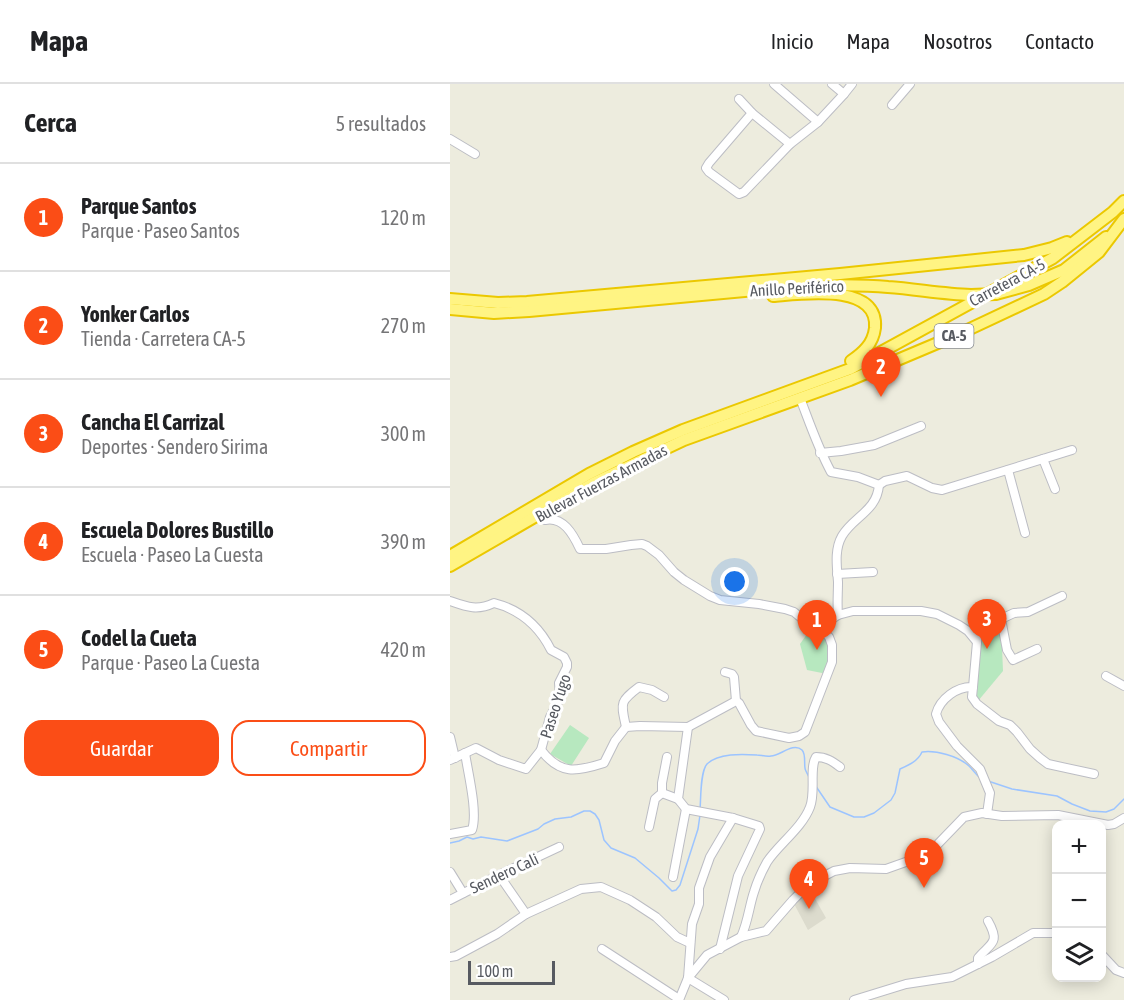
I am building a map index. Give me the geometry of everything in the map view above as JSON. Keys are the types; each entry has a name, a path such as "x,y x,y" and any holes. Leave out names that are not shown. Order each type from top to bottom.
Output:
{"highway":[{"name":"Carretera CA-5","path":"754,410 850,369 1053,258 1124,201"},
{"name":"Carretera CA-5","path":"754,410 800,399 850,380 959,334 1044,294 1100,252 1124,220"},
{"name":"Anillo Periférico","path":"450,309 494,313 529,312 840,284 950,295 996,294 1029,285 1065,270 1124,220"},
{"name":"Anillo Periférico","path":"450,299 498,303 527,302 944,264 1024,255 1052,248 1079,237"},
{"path":"629,302 813,294 848,295 866,304 872,312 875,329 872,340 861,354 754,410"},
{"name":"Bulevar Fuerzas Armadas","path":"450,566 593,483 675,444 738,420 754,410"},
{"name":"Bulevar Fuerzas Armadas","path":"450,556 589,474 683,430 754,410"}],"street":[{"path":"774,84 818,122"},
{"path":"832,84 844,94"},
{"path":"752,113 706,168 739,194 744,192 790,144 818,122 852,84"},
{"path":"892,105 910,84"},
{"path":"739,99 752,113 790,144"},
{"path":"450,140 475,154"},
{"path":"800,399 820,453 831,472 858,477 879,485"},
{"path":"820,453 874,445 921,426"},
{"path":"879,485 885,481 907,476 932,488 942,490 1072,450"},
{"path":"1043,459 1055,489"},
{"path":"1008,470 1025,533"},
{"path":"838,615 836,560 840,538 849,526 870,509 879,485"},
{"path":"540,514 545,520 556,520 563,524 580,549 619,548 642,544 659,555 684,580 710,596 720,600 759,604 794,612 812,627 824,632 832,645 832,662 805,732 799,736 789,738 756,731 736,701 734,676 725,672"},
{"path":"837,574 873,572"},
{"path":"1062,596 1028,612 1014,613 980,624 977,628 972,697 977,704 999,721 1010,725 1030,749 1048,764 1094,774"},
{"name":"Paseo Yugo","path":"450,601 468,608 486,607 494,603 519,614 536,626 551,650 564,657 567,663 559,682 558,702 550,717 541,750 526,769 499,760 476,748 465,753"},
{"path":"824,632 838,615 853,611 932,612 968,631 977,642"},
{"path":"1001,619 1007,650 1013,660 1038,649"},
{"path":"1106,676 1124,686"},
{"path":"541,750 560,768 574,770 604,763 615,741 626,727 623,703 626,697 639,687 652,690 664,698"},
{"path":"973,687 956,691 942,702 936,714 939,722 957,746 980,769 990,793 987,814"},
{"path":"626,727 688,727 736,701"},
{"path":"678,799 688,727"},
{"path":"450,737 453,759 465,753 474,823 472,830 450,834"},
{"path":"649,827 655,799 662,793 667,757"},
{"path":"741,937 746,927 754,891 768,861 786,842 810,808 813,793 812,763 816,757 823,757 840,767"},
{"path":"662,793 678,799 686,809 733,818 759,826 760,829 738,876 720,949"},
{"path":"673,877 686,809"},
{"path":"602,949 679,1000 688,978 707,955 741,937 766,931 809,884 834,871 850,868 886,869 917,858 935,847 964,817 982,813 1002,816 1058,815 1108,825 1124,818"},
{"path":"688,978 692,924 699,904 699,888 710,857 733,818"},
{"name":"Sendero Cali","path":"450,900 559,847"},
{"path":"450,872 463,893"},
{"path":"499,875 526,914"},
{"path":"450,957 497,934 526,914 581,889 601,887 630,900 656,916 677,937 690,943"},
{"path":"978,964 978,958 988,950 995,934 988,921"},
{"path":"854,1000 906,984 952,976 1034,933 1052,933"},
{"path":"1106,961 1116,970 1124,973"},
{"path":"688,978 724,1000"}],"shaded area":[{"path":"809,888 826,918 808,930 792,900"}],"green space":[{"path":"1001,623 1003,671 978,701 976,695 977,629"},
{"path":"812,627 817,628 832,645 827,674 807,670 800,644"},
{"path":"570,725 589,738 571,766 550,754"}],"waterway":[{"path":"700,810 705,768 717,758 737,755 769,756 791,748 798,748 804,754 805,769 809,777"},
{"path":"815,785 830,807 854,817 864,817 874,813 891,800 895,793 900,769 916,760 922,752 947,754 964,762 979,777"},
{"path":"988,781 1012,789 1057,796 1090,811 1106,812 1114,809 1124,799"},
{"path":"450,843 467,837 507,841 538,829 555,819 590,811 599,820 604,840 611,848 635,858 672,891 680,885 698,829 700,815"}],"place":[{"name":"Yonker Carlos","path":"881,397"},
{"name":"Cancha El Carrizal","path":"987,649"},
{"name":"Parque Santos","path":"817,650"},
{"name":"Codel la Cueta","path":"924,888"},
{"name":"Escuela Dolores Bustillo","path":"809,909"}]}
